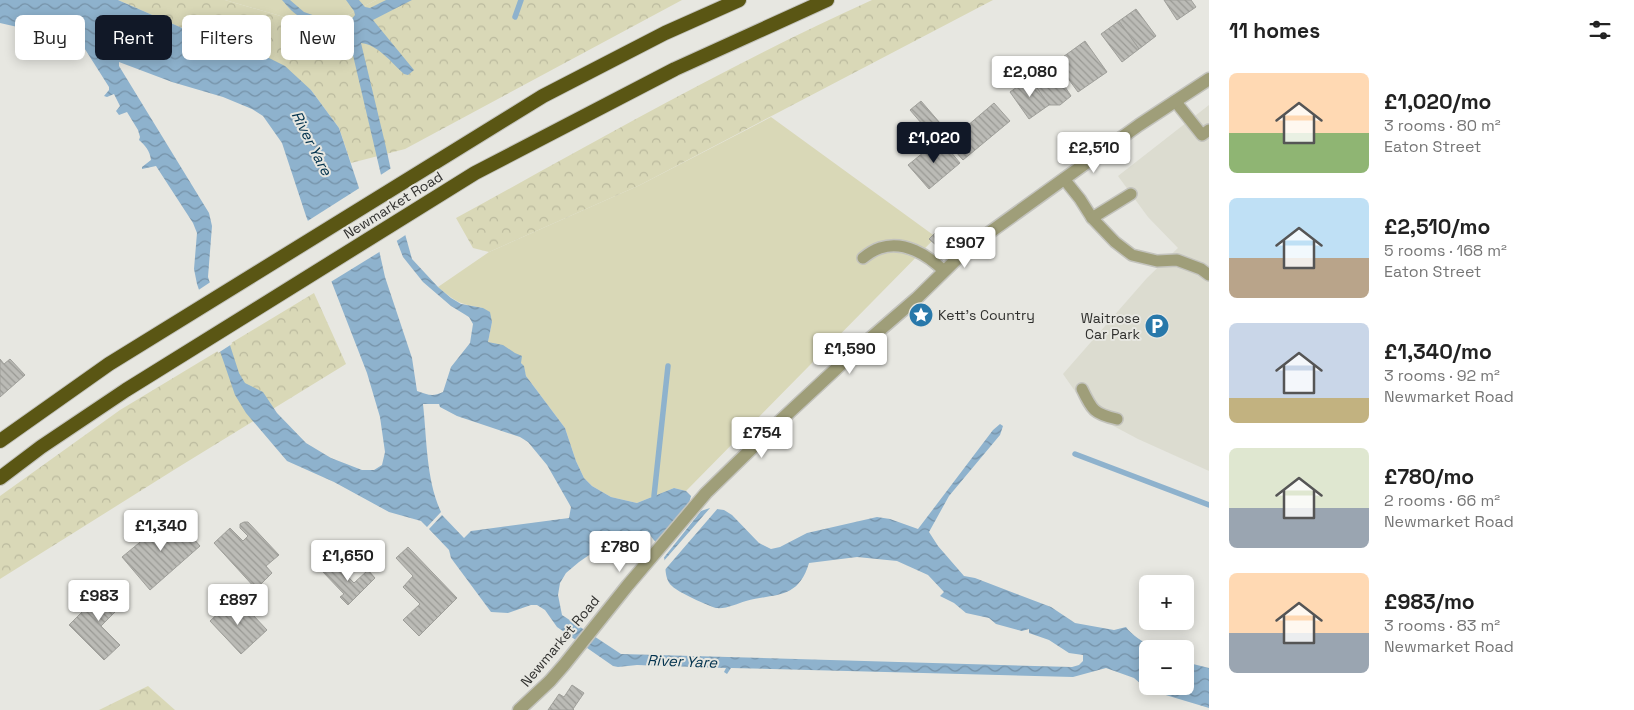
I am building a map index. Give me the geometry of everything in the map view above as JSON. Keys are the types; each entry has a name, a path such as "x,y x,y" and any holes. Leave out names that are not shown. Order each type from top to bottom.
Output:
{"highway":[{"name":"Newmarket Road","path":"0,441 109,364 543,96 665,33 739,0"},
{"name":"Newmarket Road","path":"0,478 41,447 126,390 475,173 675,69 827,0"}],"street":[{"name":"Newmarket Road","path":"519,710 556,674 682,521 722,478 781,420 917,298 968,248 1131,130 1209,79"}],"lane":[{"path":"1176,101 1206,132"},
{"path":"1064,179 1092,218 1115,242 1132,255 1157,261 1178,260 1201,269 1209,275"},
{"path":"1092,218 1131,194"},
{"path":"863,258 880,248 894,246 916,250 932,259 944,271"},
{"path":"1082,389 1090,406 1101,416 1117,419"}],"shaded area":[{"name":"Waitrose Car Park","path":"1209,105 1209,471 1138,439 1091,414 1063,374 1147,278 1178,248 1148,217 1118,176"}],"green space":[{"path":"118,0 225,0 281,16 281,60 354,60 354,15 348,15 376,0 682,0 405,149 351,163 339,128 311,90 268,60 271,60 271,15 182,15 182,28 172,24 172,15 152,15"},
{"path":"225,0 376,0 348,15 281,16"},
{"path":"872,0 993,0 640,185 489,252 473,248 456,218 714,77"},
{"path":"771,117 936,237 686,491 674,488 637,503 611,497 592,486 584,478 565,428 526,376 521,362 507,349 488,342 492,322 483,308 458,302 438,287 489,252 640,185"},
{"path":"314,293 346,364 0,579 0,496 120,410"},
{"path":"148,686 175,710 99,710"}],"water":[{"name":"River Yare","path":"0,0 118,0 152,15 95,15 95,60 172,60 172,24 182,28 182,60 271,59 285,66 311,90 339,128 412,358 417,391 433,395 443,392 451,367 470,343 473,324 469,317 451,306 423,282 403,257 396,239 354,60 355,15 346,0 359,0 365,7 370,8 386,0 412,0 373,20 414,70 408,75 404,74 378,50 361,43 412,259 451,298 461,304 483,308 490,312 492,322 488,342 503,345 522,356 521,363 524,366 526,376 565,428 576,461 584,478 592,486 611,497 637,503 674,488 686,491 702,507 724,510 732,515 759,543 771,549 780,547 807,533 877,517 890,519 918,529 993,430 1000,424 1003,426 1000,435 949,496 929,532 938,546 964,576 975,578 1051,607 1075,623 1114,630 1126,627 1140,640 1139,682 1134,678 1106,668 1073,677 731,668 727,674 724,672 726,668 637,665 618,667 613,666 557,627 545,610 537,605 531,605 508,613 491,612 451,558 449,550 429,529 442,515 464,538 471,531 569,518 571,507 547,465 528,442 520,437 457,416 440,407 439,404 423,404 432,486 441,512 427,527 421,521 389,512 334,482 287,461 246,413 235,395 197,284 194,269 197,233 193,223 156,166 142,169 151,160 147,148 139,140 138,130 127,112 119,115 116,111 120,106 114,94 107,97 104,96 109,87 85,49 85,15 15,15 15,26 0,23","holes":["119,62 172,82 223,97 252,109 263,116 282,143 306,216 367,373 380,417 385,452 382,465 374,470 362,470 331,458 306,443 277,413 263,392 245,383 239,373 208,277 212,226 209,213 119,66","650,535 659,546 664,558 669,583 686,595 716,608 728,607 784,593 799,583 809,563 857,557 897,561 928,575 944,592 940,596 954,603 966,613 989,618 996,624 1022,631 1029,629 1029,633 1049,640 1069,653 1083,655 1083,661 1079,665 1072,667 621,654 562,615 558,595 560,583 566,573 579,562 595,551 617,548"]},
{"path":"282,0 290,0 304,12 312,15 298,15"},
{"path":"1194,664 1209,668 1209,708 1166,695 1194,695"}],"pier":[{"path":"393,167 407,234 395,242 379,176"},
{"path":"361,187 381,251 329,283 306,222"},
{"path":"212,281 232,344 218,353 197,291"},
{"path":"692,493 703,504 719,507 663,572 662,563 710,508 701,511 662,560 661,554 654,544 689,503"}],"building":[{"path":"1164,0 1191,0 1196,7 1177,20"},
{"path":"1136,9 1156,36 1139,49 1119,21"},
{"path":"1119,21 1139,49 1122,62 1101,34"},
{"path":"1085,41 1107,72 1078,92 1056,62"},
{"path":"1050,64 1071,96 1060,105 1049,105 1030,78"},
{"path":"1030,78 1049,105 1029,119 1010,92"},
{"path":"921,101 953,138 994,103 1010,121 963,160 940,134 935,139 910,110"},
{"path":"940,139 960,163 929,189 908,165"},
{"path":"936,232 943,238 937,246 929,239"},
{"path":"0,359 4,364 10,359 25,375 0,397"},
{"path":"173,515 200,546 150,590 122,557"},
{"path":"248,522 279,555 266,566 272,573 256,589 214,543 230,528 243,541 248,536 240,528 240,524"},
{"path":"408,547 457,598 419,636 403,620 420,604 403,587 413,576 396,558"},
{"path":"333,561 354,583 368,570 375,578 348,605 340,597 344,594 322,571"},
{"path":"109,585 126,601 101,626 120,645 104,660 69,625"},
{"path":"236,597 267,630 241,654 210,621"},
{"path":"572,685 584,693 574,710 548,710 559,694 564,697"}],"waterway":[{"path":"515,17 521,0"},
{"path":"654,496 668,366"},
{"path":"1075,454 1209,505"}],"place":[{"name":"Kett's Country","path":"921,315"},
{"name":"Waitrose Car Park","path":"1157,326"}]}
